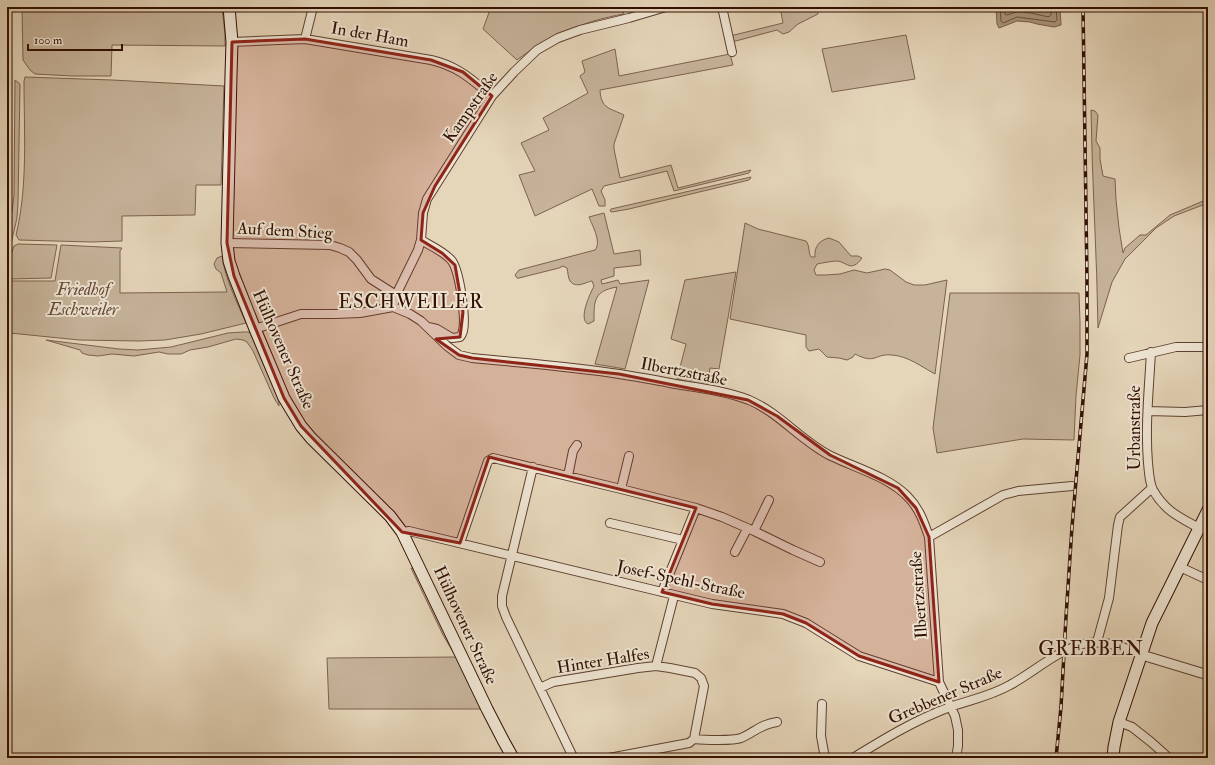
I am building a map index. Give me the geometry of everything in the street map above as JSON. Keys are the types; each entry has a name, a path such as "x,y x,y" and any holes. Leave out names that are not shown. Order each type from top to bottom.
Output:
{"main road":[{"name":"Hülhovener Straße","path":"230,8 232,42 227,242 229,261 255,329 284,398 301,426 390,516 402,532 502,740 514,758"},
{"path":"1113,758 1119,722 1152,624 1208,510"}],"street":[{"path":"305,39 313,7"},
{"name":"Kampstraße","path":"421,240 421,226 427,199 492,96 537,50 558,38 580,30 666,7"},
{"path":"722,7 732,52"},
{"name":"In der Ham","path":"232,42 305,39 441,62 462,72 492,96"},
{"path":"255,329 301,314 348,313 393,307 396,295 418,250 421,240 442,253 455,265 460,280 463,312 463,332 460,337 452,338 437,329 427,327"},
{"name":"Auf dem Stieg","path":"227,242 330,245 340,248 348,252 357,260 371,279 396,295"},
{"name":"Ilbertzstraße","path":"393,307 410,314 421,321 447,346 459,355 472,358 619,374 726,394 748,400 762,406 777,416 814,445 830,455 898,488 908,497 916,508 924,522 929,537 939,682"},
{"path":"1129,358 1176,347 1208,347"},
{"name":"Urbanstraße","path":"1151,352 1146,440 1149,476 1152,488 1164,505 1173,514 1199,528"},
{"path":"1148,411 1185,412 1208,410"},
{"path":"568,476 573,451 577,446"},
{"path":"621,488 629,456"},
{"path":"460,543 488,461 493,458 621,488 696,508 722,517 820,562"},
{"name":"Hinter Halfes","path":"533,468 502,596 502,606 572,755 575,758"},
{"path":"929,537 1003,495 1018,491 1072,486"},
{"path":"1097,642 1109,598 1120,517 1152,488"},
{"path":"735,552 751,530 769,500"},
{"path":"662,592 696,508"},
{"path":"610,523 683,540"},
{"name":"Josef-Spehl-Straße","path":"402,532 409,531 674,596 712,604 772,611 783,614 806,624 859,656 939,682"},
{"path":"1180,567 1208,580"},
{"path":"656,666 674,596"},
{"name":"Grebbener Straße","path":"853,758 905,727 950,707 986,697 1009,686 1058,655 1084,643 1097,642 1110,644 1208,675"},
{"name":"Hinter Halfes","path":"540,688 553,682 656,666 695,673 701,678 704,686 694,739"},
{"path":"939,682 955,716 958,730 956,758"},
{"path":"822,704 821,736 825,758"},
{"path":"609,758 689,743 694,739 705,740 739,738 767,723 777,722"},
{"path":"1119,722 1132,727 1152,742 1169,758"}],"highlighted area":[{"path":"305,39 431,60 463,72 492,96 435,186 423,213 421,240 442,253 455,265 463,312 460,337 436,339 459,355 472,358 619,374 748,400 777,416 830,455 898,488 916,508 929,537 939,682 859,656 806,623 783,614 712,604 662,592 696,508 489,457 460,543 402,532 301,426 284,398 234,276 227,243 232,42"}],"green space":[{"path":"22,7 222,7 225,46 112,45 111,76 35,74 23,60"},
{"path":"491,7 622,7 624,14 581,25 568,30 542,43 517,60 483,29"},
{"path":"780,7 817,7 818,14 798,24 789,32 783,34 777,30 732,42 730,36 783,23"},
{"path":"906,35 915,79 832,92 822,49"},
{"path":"615,49 619,76 730,54 733,65 600,90 604,104 624,115 614,144 620,178 671,165 678,188 751,170 749,173 674,191 667,171 604,186 601,191 605,200 605,206 599,206 592,189 535,216 519,175 535,171 521,143 549,130 543,118 588,93 580,76 585,72 582,61"},
{"path":"25,77 224,86 221,185 196,185 195,215 122,216 122,241 91,242 19,240 16,235 20,216 24,178"},
{"path":"15,80 20,85 18,203 17,218 7,261 7,230 14,196"},
{"path":"1091,110 1095,111 1098,115 1096,141 1100,148 1103,176 1115,179 1119,228 1123,253 1125,248 1140,235 1146,235 1170,215 1208,199 1208,203 1174,216 1156,228 1125,259 1112,282 1098,328 1092,165"},
{"path":"751,177 749,180 629,209 612,212 610,211 611,209"},
{"path":"604,213 614,254 640,250 641,265 614,268 614,276 601,280 602,284 618,280 620,284 649,280 625,369 595,364 617,287 604,291 600,294 595,302 594,321 588,324 585,321 584,312 594,286 592,281 575,285 569,280 567,268 563,266 519,278 515,275 519,270 595,250 597,247 597,238 589,217"},
{"path":"745,223 758,229 806,241 811,257 815,257 818,244 829,238 839,242 851,256 858,256 862,258 852,266 837,261 817,264 814,270 816,275 840,274 854,270 867,273 885,269 890,270 906,282 914,285 925,285 947,280 935,374 904,357 892,355 867,359 855,354 847,360 827,357 819,349 809,351 806,347 806,335 730,319"},
{"path":"18,244 57,245 51,278 8,279 9,261 14,246"},
{"name":"Friedhof Eschweiler","path":"61,245 122,248 120,251 120,293 227,292 221,273 216,269 214,264 217,258 222,256 235,299 246,323 201,334 165,340 139,341 79,340 7,332 9,308 7,307 7,281 55,281"},
{"path":"736,272 719,369 710,368 707,386 677,379 686,344 671,339 685,280"},
{"path":"950,293 1079,293 1080,355 1074,440 1023,439 937,453 933,428"},
{"path":"249,332 272,381 279,406 253,351 247,342 243,340 236,339 208,347 190,350 181,354 159,352 134,356 112,354 98,356 88,355 82,353 80,350 46,340 138,350 171,347 228,333"},
{"path":"411,568 414,569 481,709 329,709 327,658 456,657 443,635"}],"water":[{"path":"996,7 1060,7 1061,25 1054,27 1017,21 999,28 997,24"}],"railway":[{"path":"1056,758 1061,707 1072,527 1087,354 1083,7"}],"district":[{"name":"ESCHWEILER","path":"411,301"},
{"name":"GREBBEN","path":"1091,648"}]}
